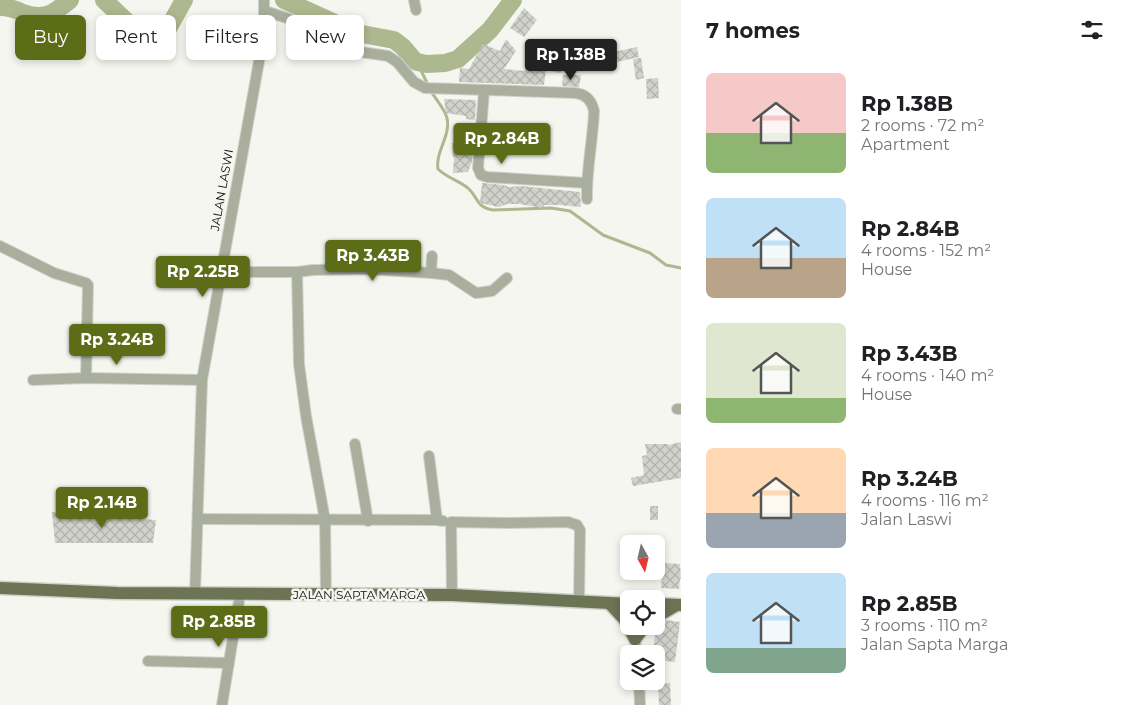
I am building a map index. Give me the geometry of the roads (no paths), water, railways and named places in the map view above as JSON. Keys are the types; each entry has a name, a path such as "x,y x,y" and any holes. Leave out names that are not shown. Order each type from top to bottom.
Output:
{"main road":[{"name":"JALAN SAPTA MARGA","path":"0,588 117,593 240,595 452,595 620,604"},
{"path":"609,603 620,615"},
{"path":"665,604 679,605"},
{"path":"665,612 679,605"}],"street":[{"path":"265,5 338,46 354,51 388,56 397,62 414,82 430,88 576,93 589,98 594,111 589,172 586,183 587,199"},
{"name":"JALAN LASWI","path":"195,594 202,380 261,50 265,5"},
{"path":"484,91 478,168 481,175 487,177 586,183"},
{"path":"0,246 54,273 88,285 86,378"},
{"path":"431,273 432,256"},
{"path":"220,272 297,272 366,269 431,273 449,275 476,293 492,291 507,278"},
{"path":"297,272 297,336 301,382 325,520 326,595"},
{"path":"33,380 86,378 202,380"},
{"path":"355,444 368,521"},
{"path":"429,456 437,520"},
{"path":"198,519 568,522 577,525 580,530 579,601"},
{"path":"451,522 452,595"},
{"path":"222,705 240,595"},
{"path":"148,662 229,663"},
{"path":"639,690 640,705"}],"waterway":[{"path":"0,7 43,16 54,12 70,0"},
{"path":"104,0 127,22 138,27 161,31 169,27 184,0"},
{"path":"284,0 357,33 394,40 414,60 427,64 445,63 458,59 490,30 513,0"},
{"path":"417,62 428,85"},
{"path":"431,91 444,111 448,125 439,156 438,169 469,189 483,207 493,210 551,208 570,211 603,235 650,253 666,265 681,268"}]}
